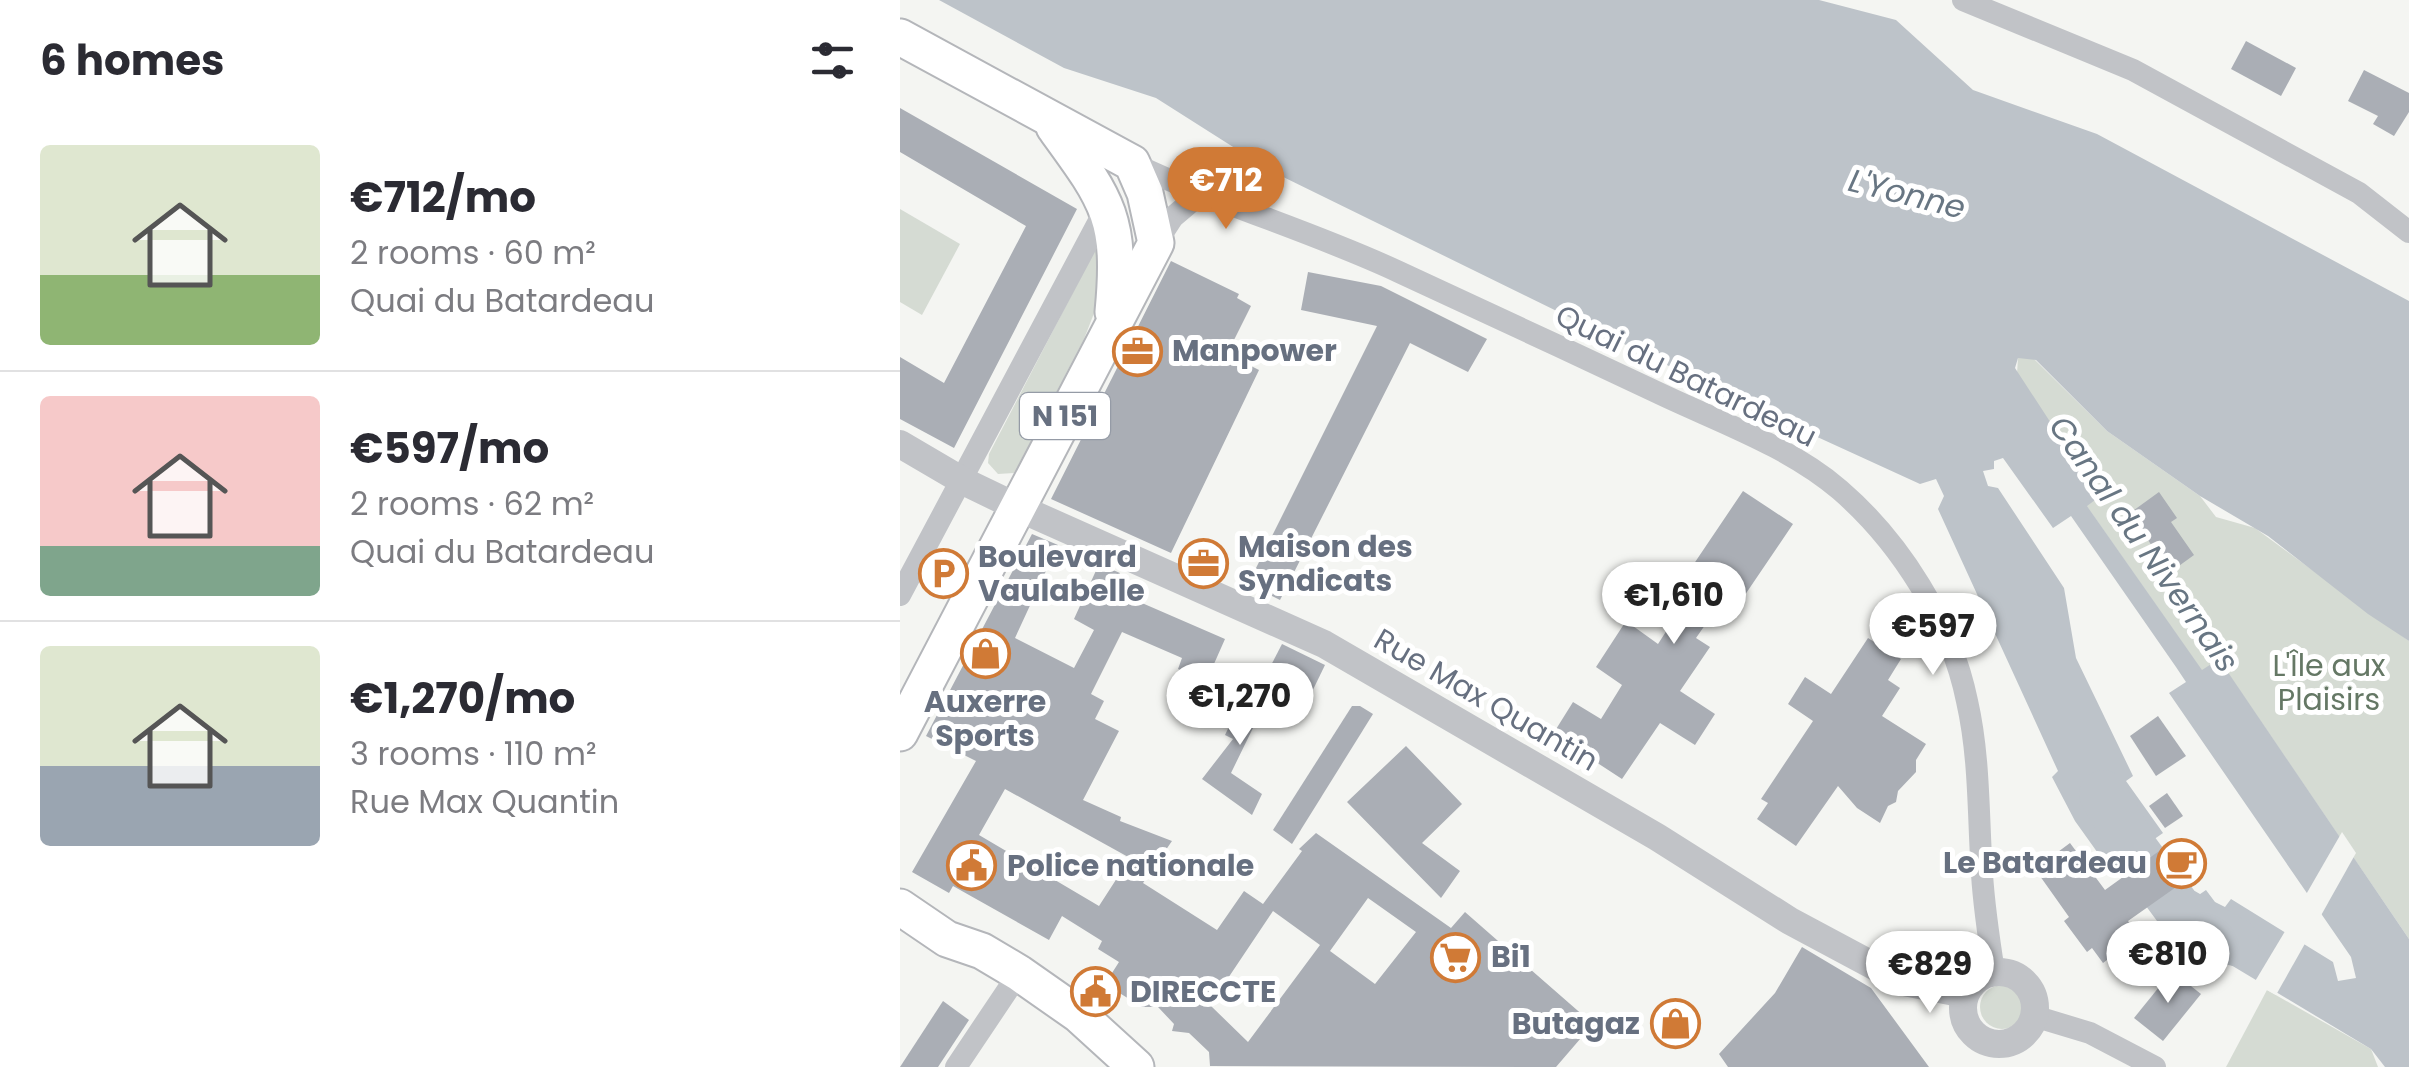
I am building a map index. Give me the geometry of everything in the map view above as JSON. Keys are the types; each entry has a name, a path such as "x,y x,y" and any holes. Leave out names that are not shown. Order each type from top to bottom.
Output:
{"main road":[{"name":"N 151","path":"900,37 1132,163"},
{"name":"N 151","path":"1050,121 1107,206 1118,261 1112,323"},
{"path":"1132,163 1156,244"},
{"name":"N 151","path":"900,733 1156,244"},
{"path":"900,907 947,938 1019,973 1079,1016 1136,1067"},
{"path":"900,933 947,938"}],"street":[{"path":"1963,0 2133,70 2359,193 2409,232"},
{"name":"Quai du Batardeau","path":"1132,163 1199,195 1342,246 1747,434 1838,488 1872,520 1932,607 1953,654 1967,699 1976,753 1984,906 1994,972"},
{"name":"N 151","path":"1156,244 1173,217 1199,195"},
{"path":"900,595 1107,206"},
{"name":"Rue Max Quantin","path":"900,444 1019,508 1324,644 1904,982 1966,994"},
{"path":"1994,972 2017,976 2026,984 2035,1004 2034,1016 2024,1034 1995,1056 1968,1026 1962,1005 1982,976 1994,972"},
{"path":"956,1067 1019,973"},
{"path":"2034,1016 2090,1033 2155,1067"}],"green space":[{"path":"900,209 960,244 922,315 900,302"},
{"path":"1098,244 1098,303 1084,339 1014,473 998,474 988,463 989,454"},
{"name":"L'Île aux Plaisirs","path":"2032,357 2107,431 2200,496 2216,517 2255,528 2409,641 2409,939 2219,660 2202,671 2086,505 2098,497 2017,374 2018,358"},
{"path":"2002,985 2018,991 2024,1007 2018,1023 2002,1029 1986,1023 1980,1007 1986,991"},
{"path":"2267,990 2371,1049 2378,1067 2226,1067"}],"water":[{"name":"L'Yonne","path":"939,0 1819,0 1896,20 1973,90 2097,134 2409,301 2409,641 2268,536 2200,496 2107,431 2036,360 2018,358 2015,368 2099,497 2087,506 2202,670 2219,659 2409,939 2409,1067 2385,1067 2371,1049 2226,962 2169,952 2152,927 2206,890 2215,902 2225,907 2231,899 2333,962 2338,981 2356,978 2351,957 2169,693 2186,682 2176,667 2071,516 2053,528 2003,458 1994,461 1994,469 1983,471 1988,486 1998,488 2064,588 2076,658 2133,776 2126,781 2163,833 2110,870 2075,821 2052,777 2058,771 1938,509 1944,496 1936,479 1920,484 1769,415 1271,171 1156,98 1064,68"}],"pier":[{"path":"2342,832 2356,853 2319,919 2304,898"},
{"path":"2287,928 2307,940 2276,995 2254,983"}],"building":[{"path":"2246,41 2296,68 2281,96 2231,69"},
{"path":"2364,70 2409,93 2409,112 2394,136 2373,124 2378,116 2348,101"},
{"path":"900,108 1077,209 954,448 900,419 900,357 944,383 1026,226 900,152"},
{"path":"1171,261 1239,294 1237,298 1251,306 1227,354 1259,370 1171,553 1051,499"},
{"path":"1308,272 1381,286 1487,339 1468,372 1410,343 1280,600 1248,584 1377,326 1301,310"},
{"path":"1743,491 1793,524 1732,614 1719,605 1696,638 1710,647 1680,691 1715,714 1695,745 1660,723 1622,779 1553,734 1573,702 1601,719 1622,685 1596,667 1626,621 1658,644 1667,630 1672,633 1701,592 1683,580"},
{"path":"2159,492 2177,518 2171,522 2194,555 2165,576 2146,550 2152,546 2130,513"},
{"path":"1032,534 1058,545 1015,638 1074,668 1094,630 1074,619 1099,564 1120,573 1112,590 1225,639 1206,682 1178,669 1182,658 1122,632 1091,694 1104,701 1095,719 1119,731 1083,800 1121,817 1120,821 1172,841 1143,883 1217,930 1244,891 1263,904 1302,851 1299,849 1316,833 1451,928 1465,912 1593,1024 1556,1067 1210,1066 1209,1052 1189,1033 1172,1031 1174,1024 1158,1007 1142,1007 1105,984 1119,962 1098,949 1102,941 1062,916 1049,940 953,886 949,893 912,872 976,761 926,736","holes":["1005,789 1130,858 1099,906 979,835","1368,898 1416,932 1375,984 1330,951","1273,911 1320,945 1248,1042 1210,1005"]},
{"path":"1868,638 1901,659 1888,680 1900,688 1882,716 1926,744 1916,760 1916,772 1898,791 1896,802 1888,806 1880,823 1857,808 1838,786 1796,846 1757,819 1768,803 1761,799 1813,721 1788,704 1805,677 1831,694"},
{"path":"1282,644 1325,665 1308,700 1264,679"},
{"path":"1254,675 1274,685 1231,773 1262,794 1252,815 1202,779 1233,739 1225,735"},
{"path":"1352,706 1373,714 1292,844 1273,830"},
{"path":"2158,716 2186,756 2156,776 2130,736"},
{"path":"1406,746 1462,804 1422,843 1460,871 1441,898 1347,802"},
{"path":"2167,793 2183,816 2165,828 2149,806"},
{"path":"2173,841 2196,873 2128,921 2138,936 2103,963 2092,948 2087,952 2064,921 2069,917 2035,869 2070,843 2105,890"},
{"path":"1802,947 1871,988 1929,1067 1728,1067 1719,1054 1775,993"},
{"path":"2172,971 2201,994 2163,1041 2134,1018"},
{"path":"943,1001 969,1020 938,1067 900,1067"}],"waterway":[{"path":"2103,794 2136,852 2178,909 2235,942"}],"place":[{"name":"Manpower","path":"1137,351"},
{"name":"Maison des Syndicats","path":"1203,564"},
{"name":"Boulevard Vaulabelle","path":"943,574"},
{"name":"Auxerre Sports","path":"985,653"},
{"name":"Le Batardeau","path":"2182,863"},
{"name":"Police nationale","path":"972,866"},
{"name":"Bi1","path":"1456,957"},
{"name":"DIRECCTE","path":"1095,992"},
{"name":"Butagaz","path":"1675,1024"}],"water label":[{"name":"Canal du Nivernais","path":"2144,544"}]}
